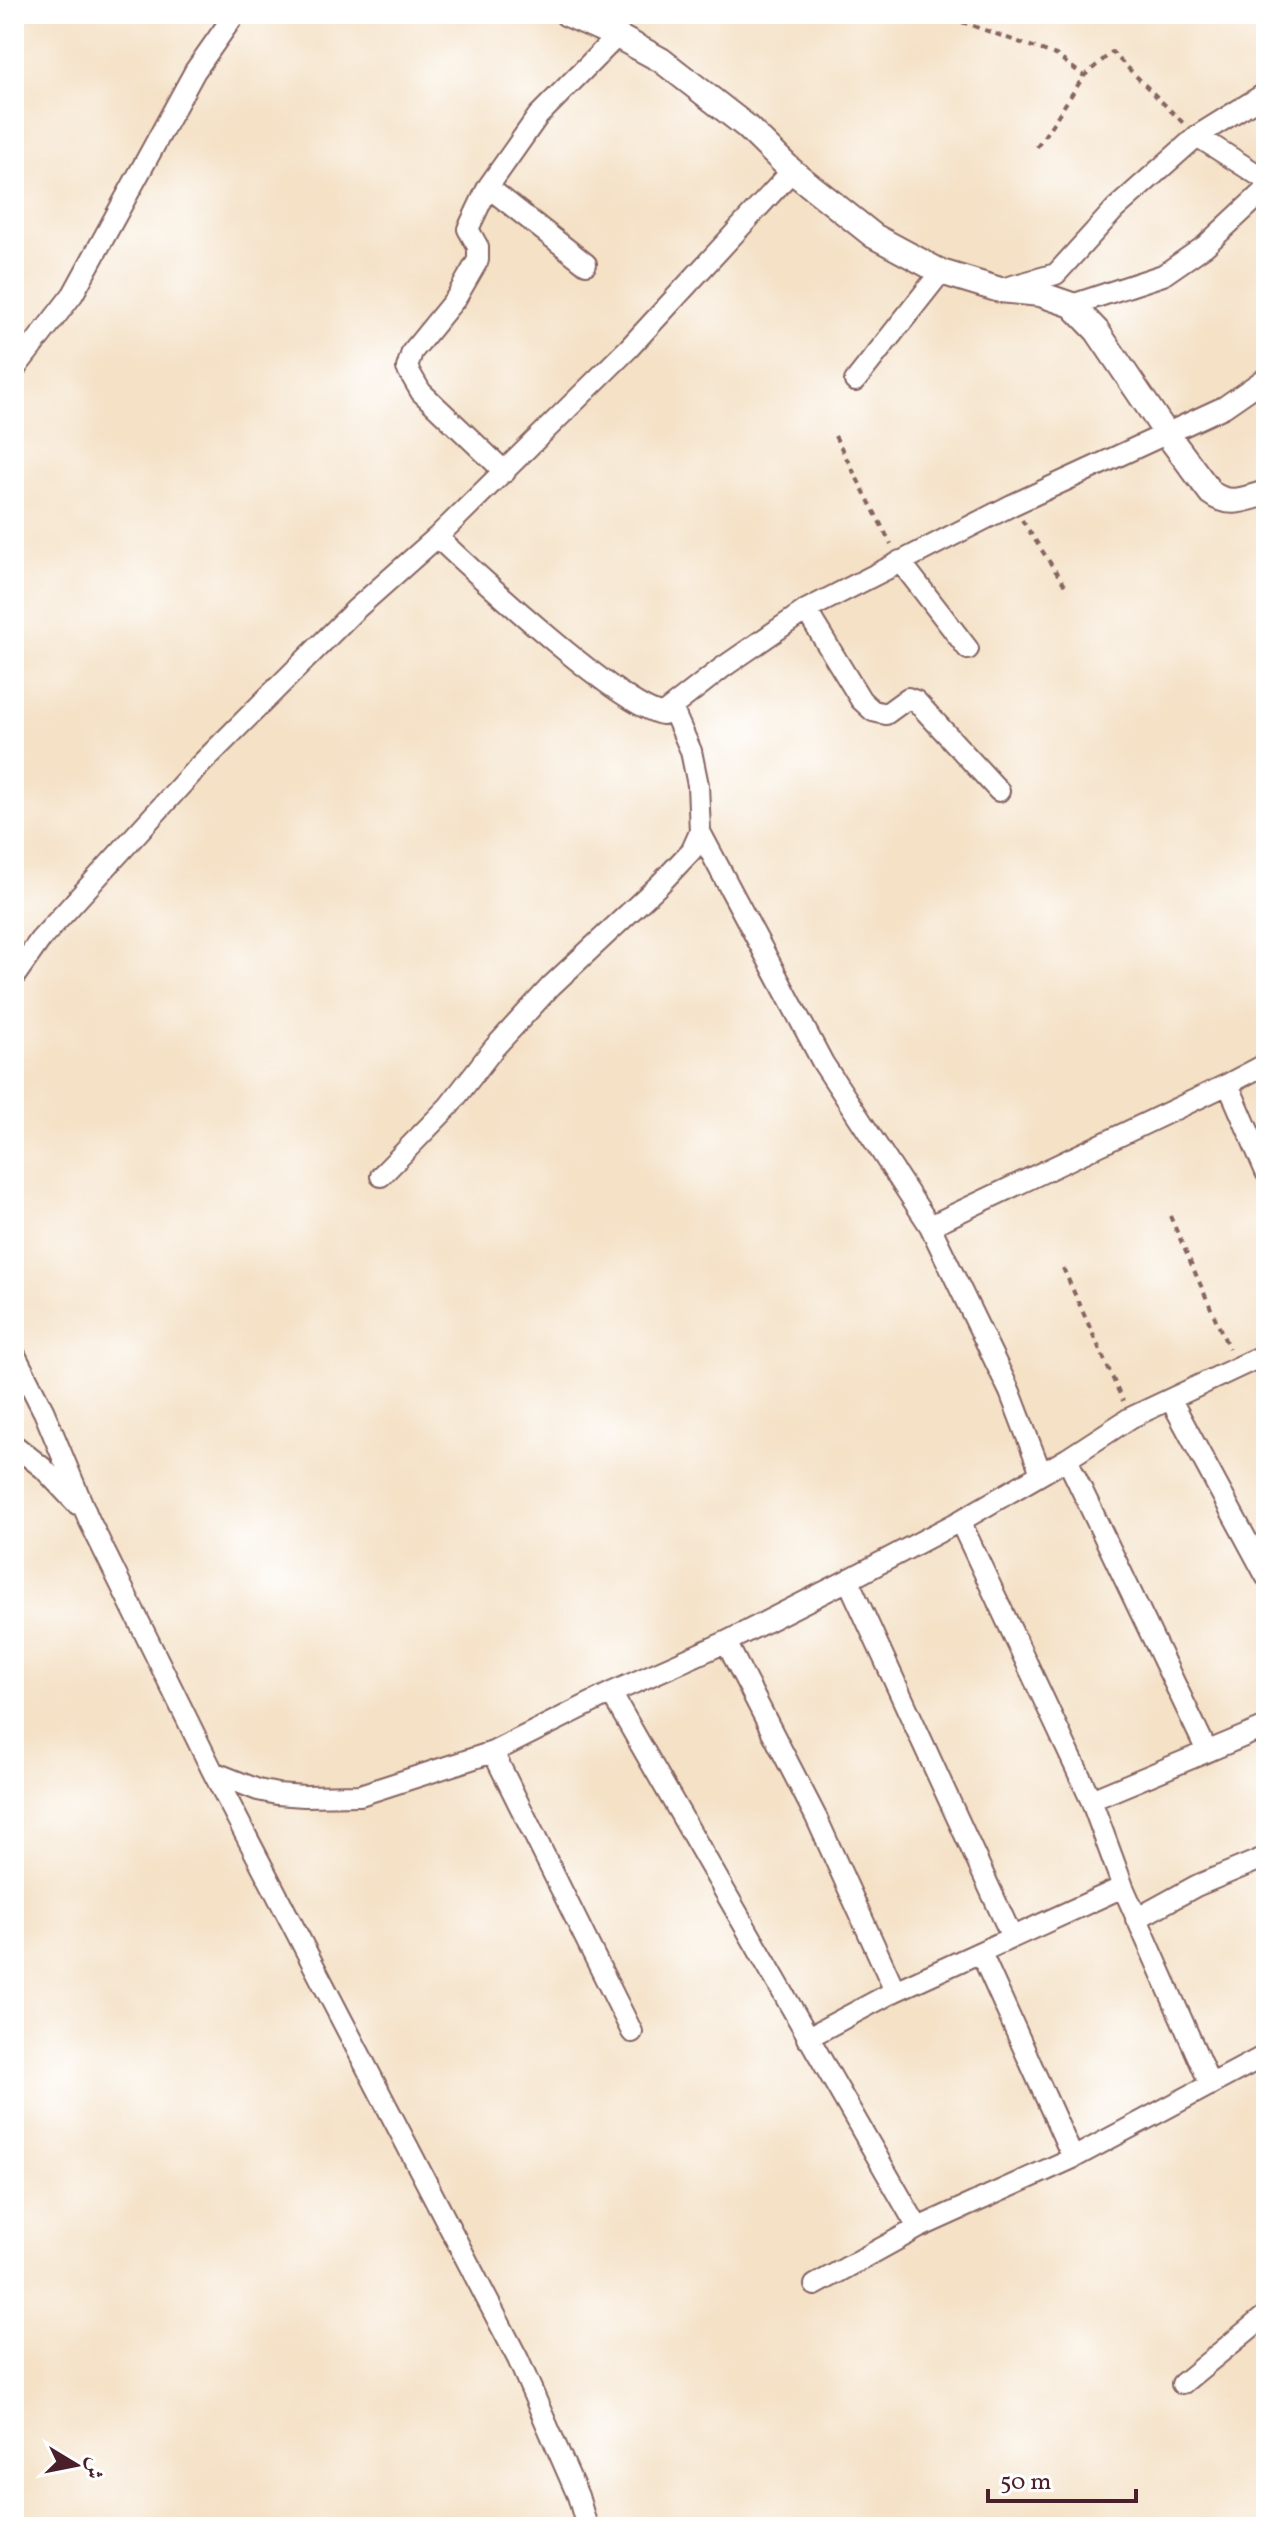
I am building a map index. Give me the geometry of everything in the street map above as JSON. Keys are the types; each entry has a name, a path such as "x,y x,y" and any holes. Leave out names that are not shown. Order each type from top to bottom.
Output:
{"street":[{"path":"14,370 73,294 195,71 235,14"},
{"path":"567,14 661,60 746,126 792,171 874,236 941,272 1000,290 1040,294 1072,305 1097,331 1211,493 1219,499 1237,502 1266,493"},
{"path":"505,472 421,392 407,368 412,352 456,298 478,260 478,247 468,229 488,187 538,116 617,36"},
{"path":"1000,290 1056,274 1115,209 1197,136 1266,93"},
{"path":"1197,136 1266,180"},
{"path":"14,977 40,940 194,771 355,610 505,472 629,348 792,171"},
{"path":"488,187 586,264"},
{"path":"1072,305 1163,275 1205,246 1266,189"},
{"path":"855,381 941,272"},
{"path":"437,537 569,652 640,707 654,714 663,714 722,668 806,610 1012,505 1224,407 1266,378"},
{"path":"900,561 968,649"},
{"path":"806,610 861,700 873,711 886,714 908,698 916,701 999,791"},
{"path":"672,708 691,751 698,785 700,832 823,1063 930,1226 1010,1392 1041,1473"},
{"path":"381,1176 449,1106 494,1048 551,986 692,850 700,832"},
{"path":"930,1226 1266,1064"},
{"path":"1228,1084 1266,1172"},
{"path":"14,1353 44,1412 89,1520 213,1772 518,2359 578,2496 587,2527"},
{"path":"213,1772 277,1794 360,1795 493,1752 611,1693 726,1642 848,1580 960,1521 1067,1459 1130,1418 1266,1354"},
{"path":"1171,1400 1266,1576"},
{"path":"14,1445 43,1468 89,1520"},
{"path":"1067,1459 1207,1751"},
{"path":"960,1521 1091,1800 1136,1919 1210,2084"},
{"path":"848,1580 1012,1937"},
{"path":"726,1642 816,1817 895,1991"},
{"path":"611,1693 918,2228"},
{"path":"1091,1800 1266,1727"},
{"path":"493,1752 632,2032"},
{"path":"1136,1919 1196,1886 1266,1857"},
{"path":"807,2038 895,1991 1123,1887"},
{"path":"981,1953 1073,2158"},
{"path":"815,2285 918,2228 1073,2158 1266,2055"},
{"path":"1182,2384 1266,2315"}],"path":[{"path":"939,14 1056,55 1084,76"},
{"path":"1037,147 1084,76 1112,52 1197,136"},
{"path":"835,436 900,561"},
{"path":"1012,505 1066,587"},
{"path":"1170,1216 1237,1368"},
{"path":"1063,1268 1130,1418"}]}
